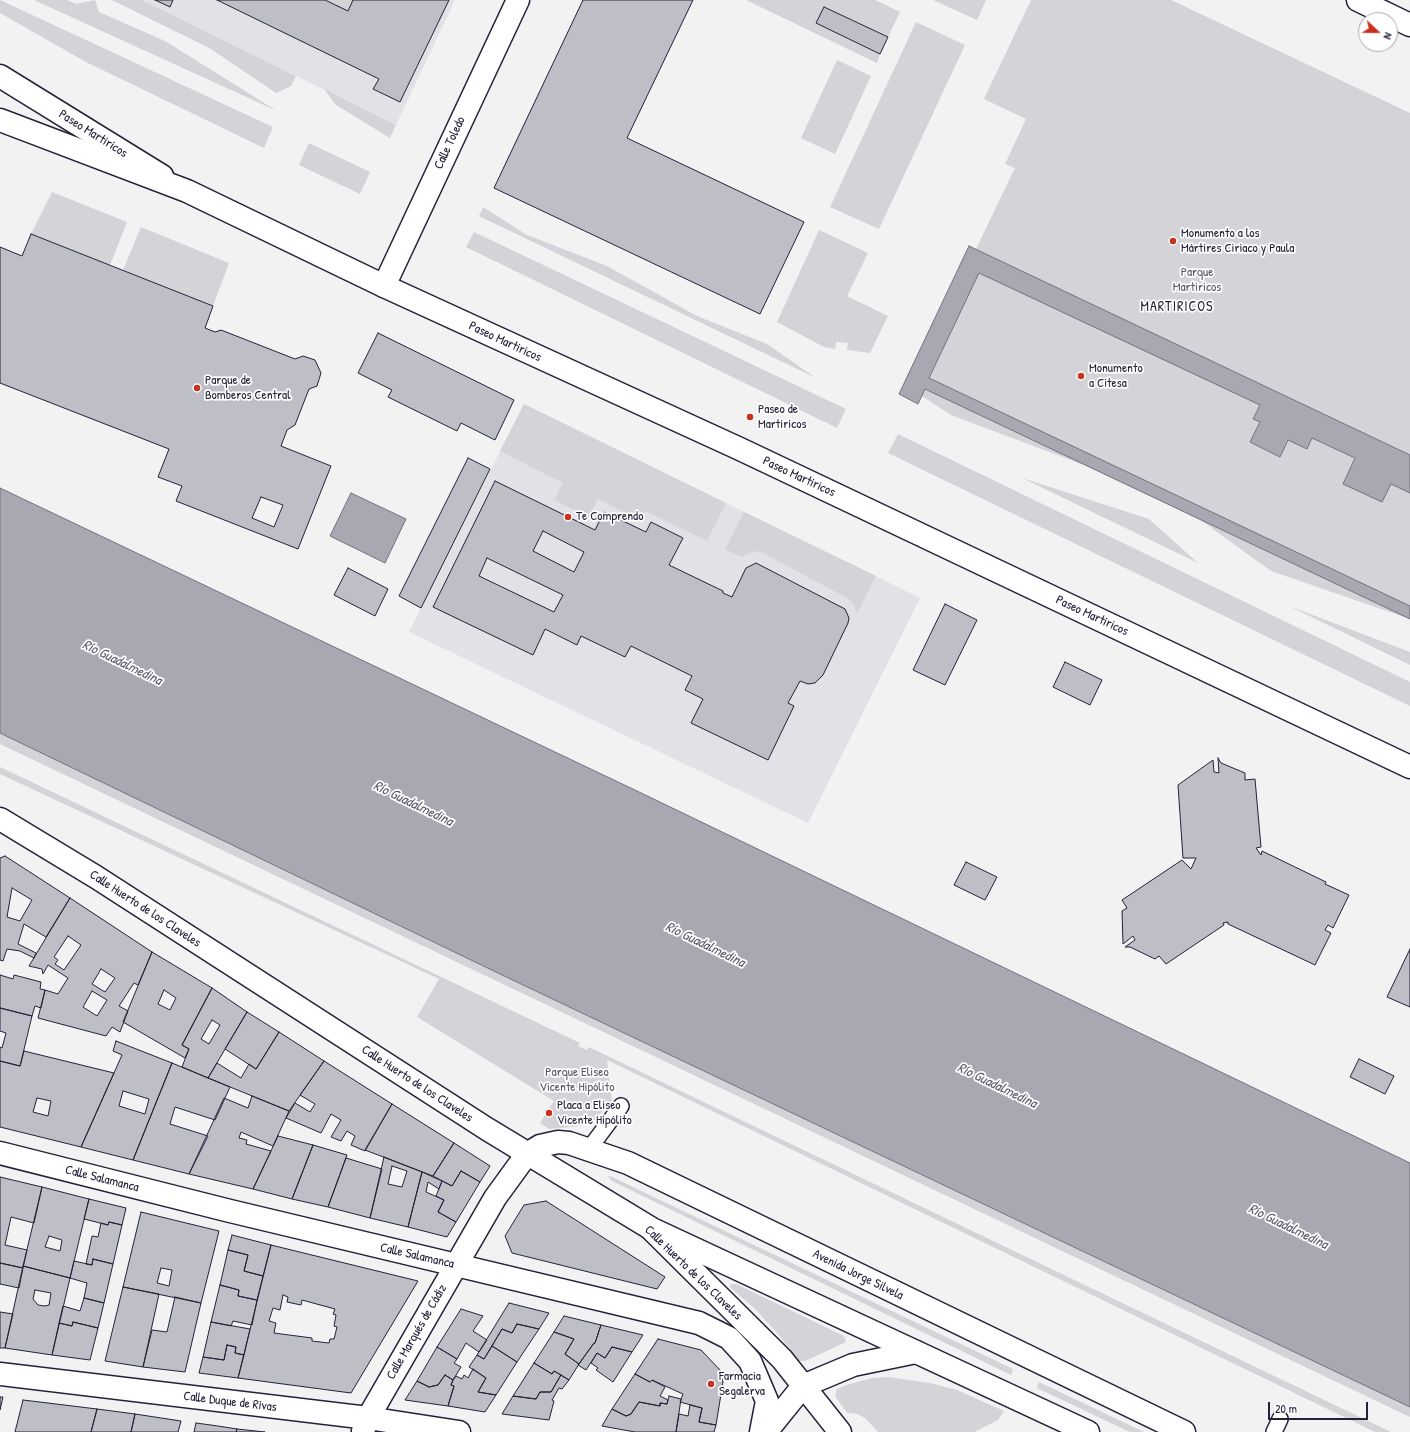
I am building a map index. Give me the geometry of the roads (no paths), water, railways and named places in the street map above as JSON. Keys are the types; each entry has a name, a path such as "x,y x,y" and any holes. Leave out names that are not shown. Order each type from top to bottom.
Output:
{"main road":[{"name":"Calle Toledo","path":"384,286 518,0"},
{"path":"1358,0 1400,16 1410,25"},
{"path":"1400,16 1410,37"},
{"name":"Paseo Martiricos","path":"0,76 187,191"},
{"name":"Paseo Martiricos","path":"0,120 187,191 384,286 740,449 1410,767"},
{"name":"Calle Huerto de los Claveles","path":"0,819 96,877 527,1154 652,1229 782,1359 840,1432"},
{"name":"Avenida Jorge Silvela","path":"527,1154 540,1146 558,1142 568,1143 589,1149 628,1163 1184,1432"},
{"name":"Calle Salamanca","path":"0,1153 699,1323 729,1338 750,1361 767,1401 761,1432"},
{"name":"Calle Marqués de Cádiz","path":"365,1425 495,1198 527,1154"},
{"path":"652,1229 1088,1432"},
{"path":"766,1432 803,1386 854,1365 916,1352"},
{"name":"Calle Duque de Rivas","path":"0,1374 365,1425 459,1432"}],"lane":[{"path":"589,1149 621,1106"}],"water":[{"path":"969,246 1410,455 1410,493 1391,484 1382,502 1343,484 1355,458 1312,438 1307,449 1288,440 1280,457 1250,442 1260,422 1253,419 1260,405 979,273 929,378 1410,606 1410,619 925,389 918,404 899,394"},
{"name":"Río Guadalmedina","path":"0,488 637,791 1410,1163 1410,1407 500,974 0,733"},
{"path":"351,493 406,519 385,563 330,536"}],"place":[{"name":"Monumento a los Mártires Ciriaco y Paula","path":"1173,241"},
{"name":"Monumento a Citesa","path":"1081,376"},
{"name":"Parque de Bomberos Central","path":"197,388"},
{"name":"Paseo de Martiricos","path":"750,417"},
{"name":"Te Comprendo","path":"568,517"},
{"name":"Placa a Eliseo Vicente Hipólito","path":"549,1113"},
{"name":"Farmacia Segalerva","path":"711,1384"}],"district":[{"name":"MARTIRICOS","path":"1177,307"}],"park label":[{"name":"Parque Martiricos","path":"1197,280"},
{"name":"Parque Eliseo Vicente Hipólito","path":"577,1080"}]}
